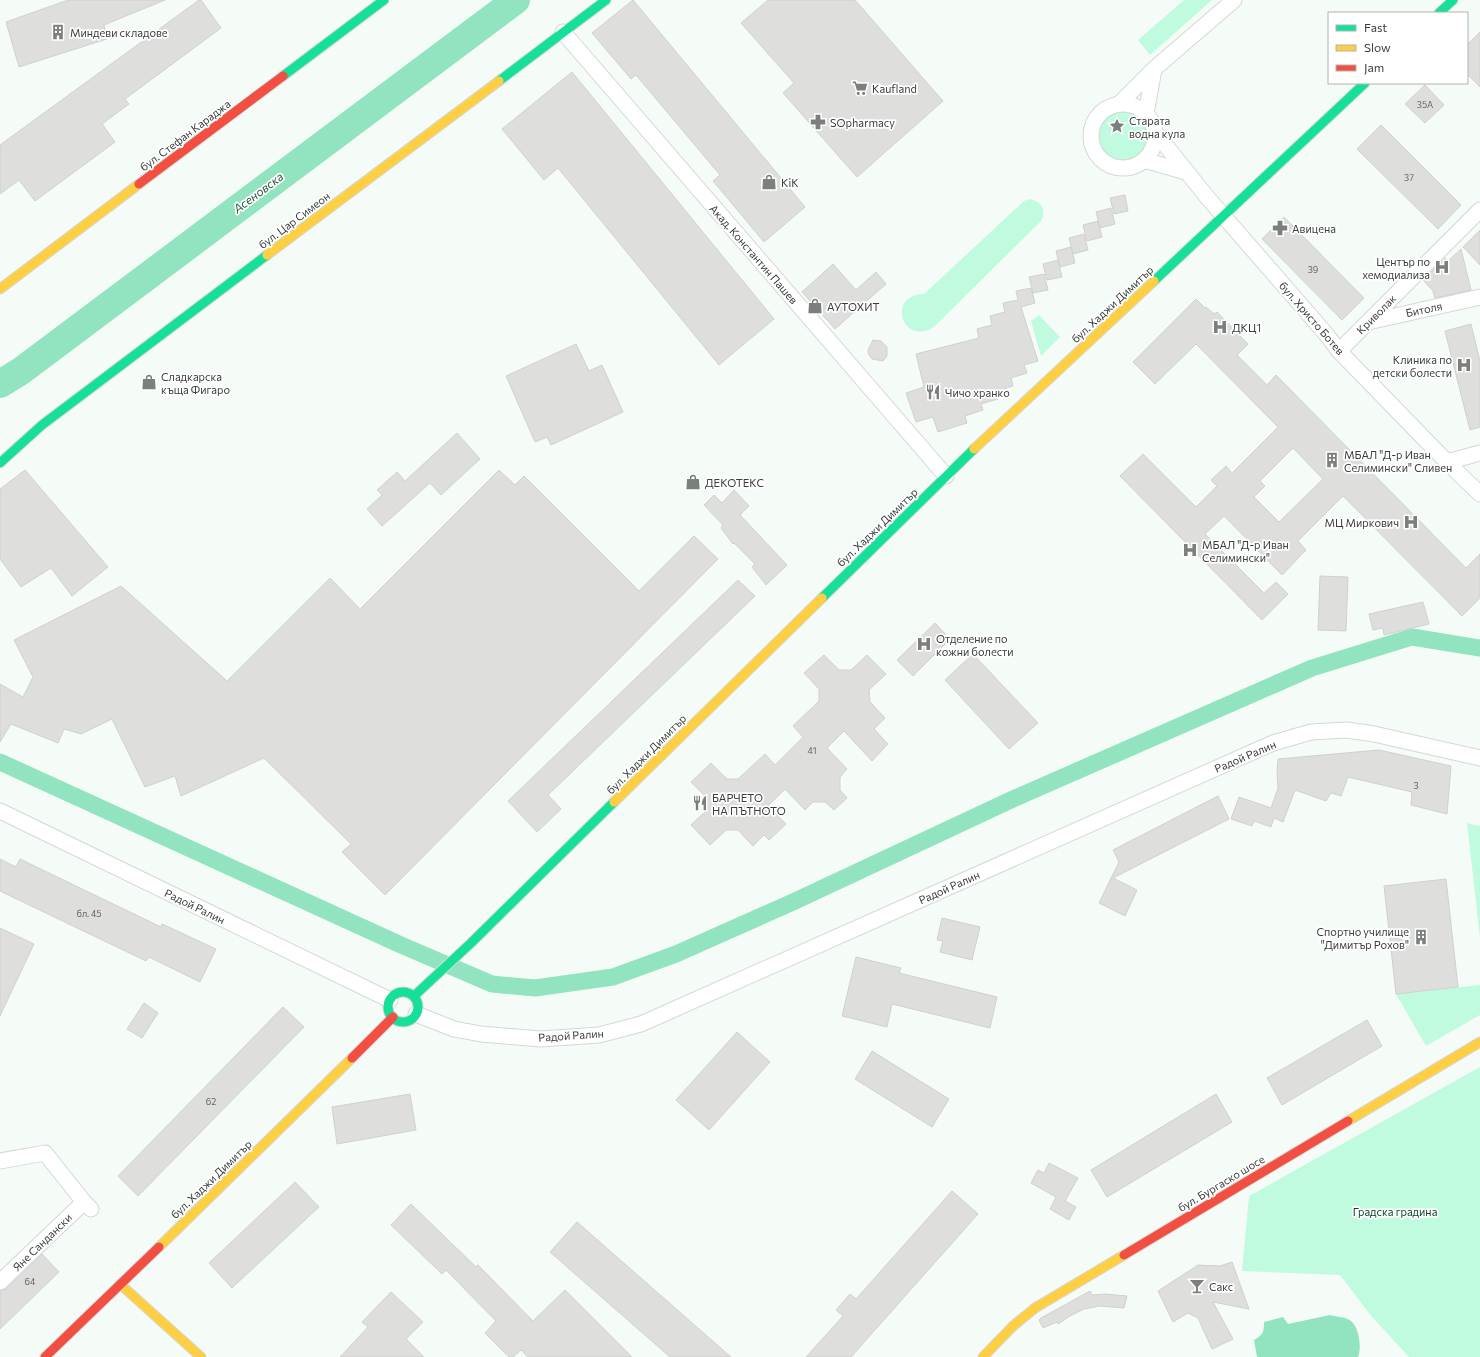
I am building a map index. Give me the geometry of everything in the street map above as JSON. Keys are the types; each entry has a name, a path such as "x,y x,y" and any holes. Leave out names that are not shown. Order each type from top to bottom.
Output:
{"street":[{"name":"бул. Стефан Караджа","path":"0,289 384,0"},
{"name":"бул. Цар Симеон","path":"0,463 42,425 606,0"},
{"path":"1119,104 1154,68 1234,0"},
{"path":"1440,12 1453,0"},
{"name":"Акад. Константин Пашев","path":"563,32 946,476"},
{"path":"1146,114 1154,68"},
{"name":"бул. Хаджи Димитър","path":"414,996 471,943 946,476 1364,84"},
{"path":"1119,104 1129,104 1146,114 1150,120 1155,140 1153,148 1144,160 1132,167 1118,168 1105,163 1095,152 1091,137 1095,121 1100,114 1107,108 1119,104"},
{"name":"бул. Христо Ботев","path":"1154,132 1186,172 1340,351 1480,494"},
{"path":"1144,160 1186,172"},
{"name":"Криволак","path":"1340,351 1480,210"},
{"name":"Битоля","path":"1368,322 1480,297"},
{"path":"1447,462 1480,452"},
{"name":"Радой Ралин","path":"416,1014 454,1029 481,1034 541,1039 599,1034 641,1024 1273,743 1311,732 1347,730 1374,734 1480,758"},
{"name":"Радой Ралин","path":"0,811 390,1000"},
{"path":"407,992 414,996 418,1006 416,1014 407,1021 400,1021 393,1017 388,1009 390,1000 399,993 407,992"},
{"name":"бул. Хаджи Димитър","path":"46,1357 393,1017"},
{"name":"бул. Бургаско шосе","path":"983,1357 1013,1326 1035,1308 1480,1042"},
{"name":"Яне Сандански","path":"0,1161 45,1153 88,1206 0,1282"},
{"path":"120,1284 202,1357"}],"green space":[{"path":"1184,0 1212,0 1150,55 1138,40"},
{"path":"1118,109 1128,109 1138,113 1146,121 1150,131 1150,141 1146,151 1138,159 1128,163 1118,163 1108,159 1100,151 1096,141 1096,131 1100,121 1108,113"},
{"path":"1030,199 1038,202 1042,207 1044,213 1041,221 934,327 923,331 914,330 907,326 903,318 902,310 905,302 912,297 924,294 1024,201"},
{"path":"1039,315 1060,337 1041,356 1031,321"},
{"path":"1467,823 1480,826 1480,938"},
{"path":"1480,985 1480,1015 1426,1046 1396,994"},
{"name":"Градска градина","path":"1480,1067 1480,1357 1409,1357 1372,1317 1340,1275 1242,1271 1249,1196"}],"shaded area":[{"path":"1330,1315 1347,1319 1354,1324 1359,1338 1360,1348 1358,1357 1257,1357 1254,1340 1262,1333 1264,1322 1283,1317 1288,1324"}],"building":[{"name":"Миндеви складове","path":"68,0 165,0 104,25 107,39 19,67 6,22"},
{"path":"201,0 221,28 125,99 129,104 102,124 115,142 35,201 19,180 0,194 0,145"},
{"path":"633,0 805,207 764,242 713,181 720,175 636,75 631,79 592,33"},
{"name":"Kaufland","path":"768,0 855,0 943,101 857,177 783,93 794,83 741,23"},
{"path":"1480,32 1480,87 1468,75 1468,44"},
{"path":"572,72 774,319 719,365 558,168 544,180 502,129"},
{"path":"1425,85 1444,105 1425,123 1405,104"},
{"path":"1381,125 1461,205 1438,229 1357,149"},
{"path":"1125,195 1128,211 1114,214 1110,198"},
{"path":"1111,208 1115,224 1100,228 1096,212"},
{"path":"1284,217 1364,298 1342,320 1262,239"},
{"path":"1098,221 1102,237 1087,241 1083,225"},
{"path":"1480,230 1480,265 1463,247"},
{"path":"1084,234 1088,250 1073,254 1069,238"},
{"path":"1071,247 1075,263 1060,267 1056,251"},
{"path":"1461,249 1471,290 1435,298 1433,291 1423,280 1445,258 1448,261"},
{"path":"1058,260 1062,277 1047,280 1043,264"},
{"path":"833,264 856,290 876,272 886,284 835,329 802,292"},
{"path":"1044,274 1048,290 1033,293 1029,277"},
{"path":"1031,288 1035,303 1021,307 1038,361 1024,365 1027,373 1011,378 1013,386 996,391 998,399 981,404 983,410 965,416 967,423 938,432 933,417 916,422 906,393 924,387 916,354 979,338 977,329 992,325 990,316 1005,312 1003,303 1018,300 1016,291"},
{"name":"МБАЛ \"Д-р Иван Селимински\" Сливен","path":"1196,299 1214,314 1217,312 1248,344 1237,355 1267,385 1276,375 1466,568 1480,554 1480,598 1462,616 1343,496 1298,541 1306,550 1282,575 1224,516 1205,534 1264,593 1276,582 1288,594 1262,620 1120,476 1143,454 1196,507 1217,486 1211,480 1226,466 1232,473 1278,427 1196,344 1155,384 1133,362","holes":["1293,448 1323,479 1279,522 1254,497 1265,486 1260,481"]},
{"path":"1471,324 1480,361 1480,427 1470,430 1445,331"},
{"path":"873,340 881,341 887,347 887,356 883,361 872,359 869,355 868,350"},
{"path":"576,344 589,371 602,365 623,412 551,445 547,437 535,442 506,376"},
{"path":"457,433 480,459 441,495 430,483 382,526 367,509 382,495 377,490 397,472 405,481"},
{"path":"25,470 108,567 72,596 51,568 21,587 0,559 0,489"},
{"path":"499,470 515,485 524,476 639,591 694,536 718,559 385,895 342,852 351,844 264,758 181,796 175,776 145,787 112,719 81,734 64,729 58,743 11,724 0,742 0,684 23,697 33,677 14,640 121,586 227,681 330,578 360,609"},
{"path":"734,490 749,506 740,515 787,565 766,585 752,567 755,564 734,543 733,544 721,528 723,525 704,505 714,495 722,503"},
{"path":"1320,576 1348,577 1346,631 1318,630"},
{"path":"738,580 755,596 548,795 561,809 537,832 508,801"},
{"path":"1423,602 1429,624 1384,635 1383,628 1373,630 1369,614"},
{"path":"935,623 950,639 913,676 897,660"},
{"path":"973,654 1038,723 1009,749 945,680"},
{"path":"824,655 839,670 851,670 867,655 886,674 869,690 870,702 885,718 874,729 888,744 872,761 844,731 827,748 847,769 840,777 840,790 847,798 834,810 825,802 813,802 805,810 785,789 768,806 786,824 769,840 764,835 753,846 738,830 726,830 710,845 691,825 707,810 707,798 691,782 711,763 727,779 738,779 765,754 775,765 803,737 793,726 819,701 819,689 804,673"},
{"path":"1379,750 1451,766 1447,814 1411,805 1412,792 1348,777 1341,796 1331,793 1326,801 1295,790 1283,822 1274,818 1271,827 1254,821 1252,826 1231,819 1239,797 1271,808 1278,788 1278,759"},
{"path":"1218,796 1229,819 1113,878 1137,890 1125,916 1099,903 1119,862 1113,850"},
{"path":"0,859 16,867 20,859 161,927 162,924 216,949 200,982 149,957 146,961 0,891"},
{"name":"Спортно училище \"Димитър Рохов\"","path":"1446,879 1458,987 1396,994 1384,886"},
{"path":"942,918 980,927 972,960 940,952 943,941 937,940"},
{"path":"0,928 34,944 0,1016"},
{"path":"856,957 901,968 899,973 997,997 990,1028 892,1004 887,1027 842,1016"},
{"path":"144,1003 158,1013 142,1038 127,1029"},
{"path":"283,1007 304,1027 138,1196 118,1176"},
{"path":"1367,1020 1382,1046 1282,1105 1267,1078"},
{"path":"737,1032 770,1062 709,1130 676,1100"},
{"path":"872,1051 949,1099 932,1127 855,1079"},
{"path":"410,1094 416,1130 337,1144 332,1107"},
{"path":"1216,1094 1232,1122 1107,1197 1091,1170"},
{"path":"1049,1163 1078,1178 1065,1201 1076,1207 1069,1220 1050,1209 1056,1197 1031,1183 1038,1170 1044,1173"},
{"path":"295,1182 319,1207 232,1288 209,1263"},
{"path":"952,1191 978,1214 851,1357 806,1357 843,1316 836,1310 850,1294 856,1299"},
{"path":"411,1204 476,1267 478,1265 533,1321 565,1290 632,1357 528,1357 521,1350 513,1357 509,1357 485,1333 496,1321 446,1270 442,1274 391,1225"},
{"path":"577,1222 731,1357 670,1357 550,1252"},
{"path":"42,1254 59,1272 0,1329 0,1291 6,1289"},
{"path":"1232,1262 1249,1309 1213,1302 1233,1339 1212,1349 1198,1318 1188,1313 1173,1322 1158,1291 1198,1265 1220,1266"},
{"path":"1090,1291 1092,1295 1105,1294 1127,1296 1124,1308 1100,1306 1084,1309 1058,1324 1057,1322 1043,1328 1039,1320 1041,1318"},
{"path":"391,1292 423,1322 406,1339 424,1357 340,1357 368,1327 362,1322"}],"waterway":[{"name":"Асеновска","path":"0,384 21,371 516,0"},
{"path":"0,762 401,945 492,984 535,988 613,977 676,954 793,902 1013,799 1312,668 1412,637 1480,648"}],"traffic: fast":[{"path":"283,76 384,0"},
{"path":"499,81 606,0"},
{"path":"1440,12 1453,0"},
{"path":"1154,281 1364,84"},
{"path":"0,463 42,425 267,255"},
{"path":"822,598 974,449"},
{"path":"414,996 471,943 614,802"},
{"path":"403,992 409,993 417,1001 418,1007 417,1013 409,1021 403,1022 397,1021 389,1013 388,1007 389,1001 397,993 403,992"}],"traffic: slow":[{"path":"267,255 499,81"},
{"path":"0,289 139,184"},
{"path":"974,449 1154,281"},
{"path":"614,802 822,598"},
{"path":"1348,1121 1480,1042"},
{"path":"159,1247 352,1058"},
{"path":"983,1357 1013,1326 1035,1308 1124,1255"},
{"path":"120,1284 201,1357"}],"traffic: jam":[{"path":"139,184 283,76"},
{"path":"352,1058 393,1017"},
{"path":"1124,1255 1348,1121"},
{"path":"45,1357 159,1247"}],"place":[{"name":"Миндеви складове","path":"58,32"},
{"name":"Kaufland","path":"860,88"},
{"name":"SOpharmacy","path":"818,122"},
{"name":"Старата водна кула","path":"1117,126"},
{"name":"KiK","path":"769,182"},
{"name":"Авицена","path":"1280,228"},
{"name":"Център по хемодиализа","path":"1442,267"},
{"name":"АУТОХИТ","path":"815,306"},
{"name":"ДКЦ1","path":"1220,327"},
{"name":"Клиника по детски болести","path":"1464,365"},
{"name":"Сладкарска къща Фигаро","path":"149,382"},
{"name":"Чичо хранко","path":"933,392"},
{"name":"МБАЛ \"Д-р Иван Селимински\" Сливен","path":"1332,460"},
{"name":"ДЕКОТЕКС","path":"693,482"},
{"name":"МЦ Миркович","path":"1411,522"},
{"name":"МБАЛ \"Д-р Иван Селимински\"","path":"1190,550"},
{"name":"Отделение по кожни болести","path":"924,644"},
{"name":"БАРЧЕТО НА ПЪТНОТО","path":"700,803"},
{"name":"Спортно училище \"Димитър Рохов\"","path":"1421,937"},
{"name":"Сакс","path":"1197,1286"}]}
